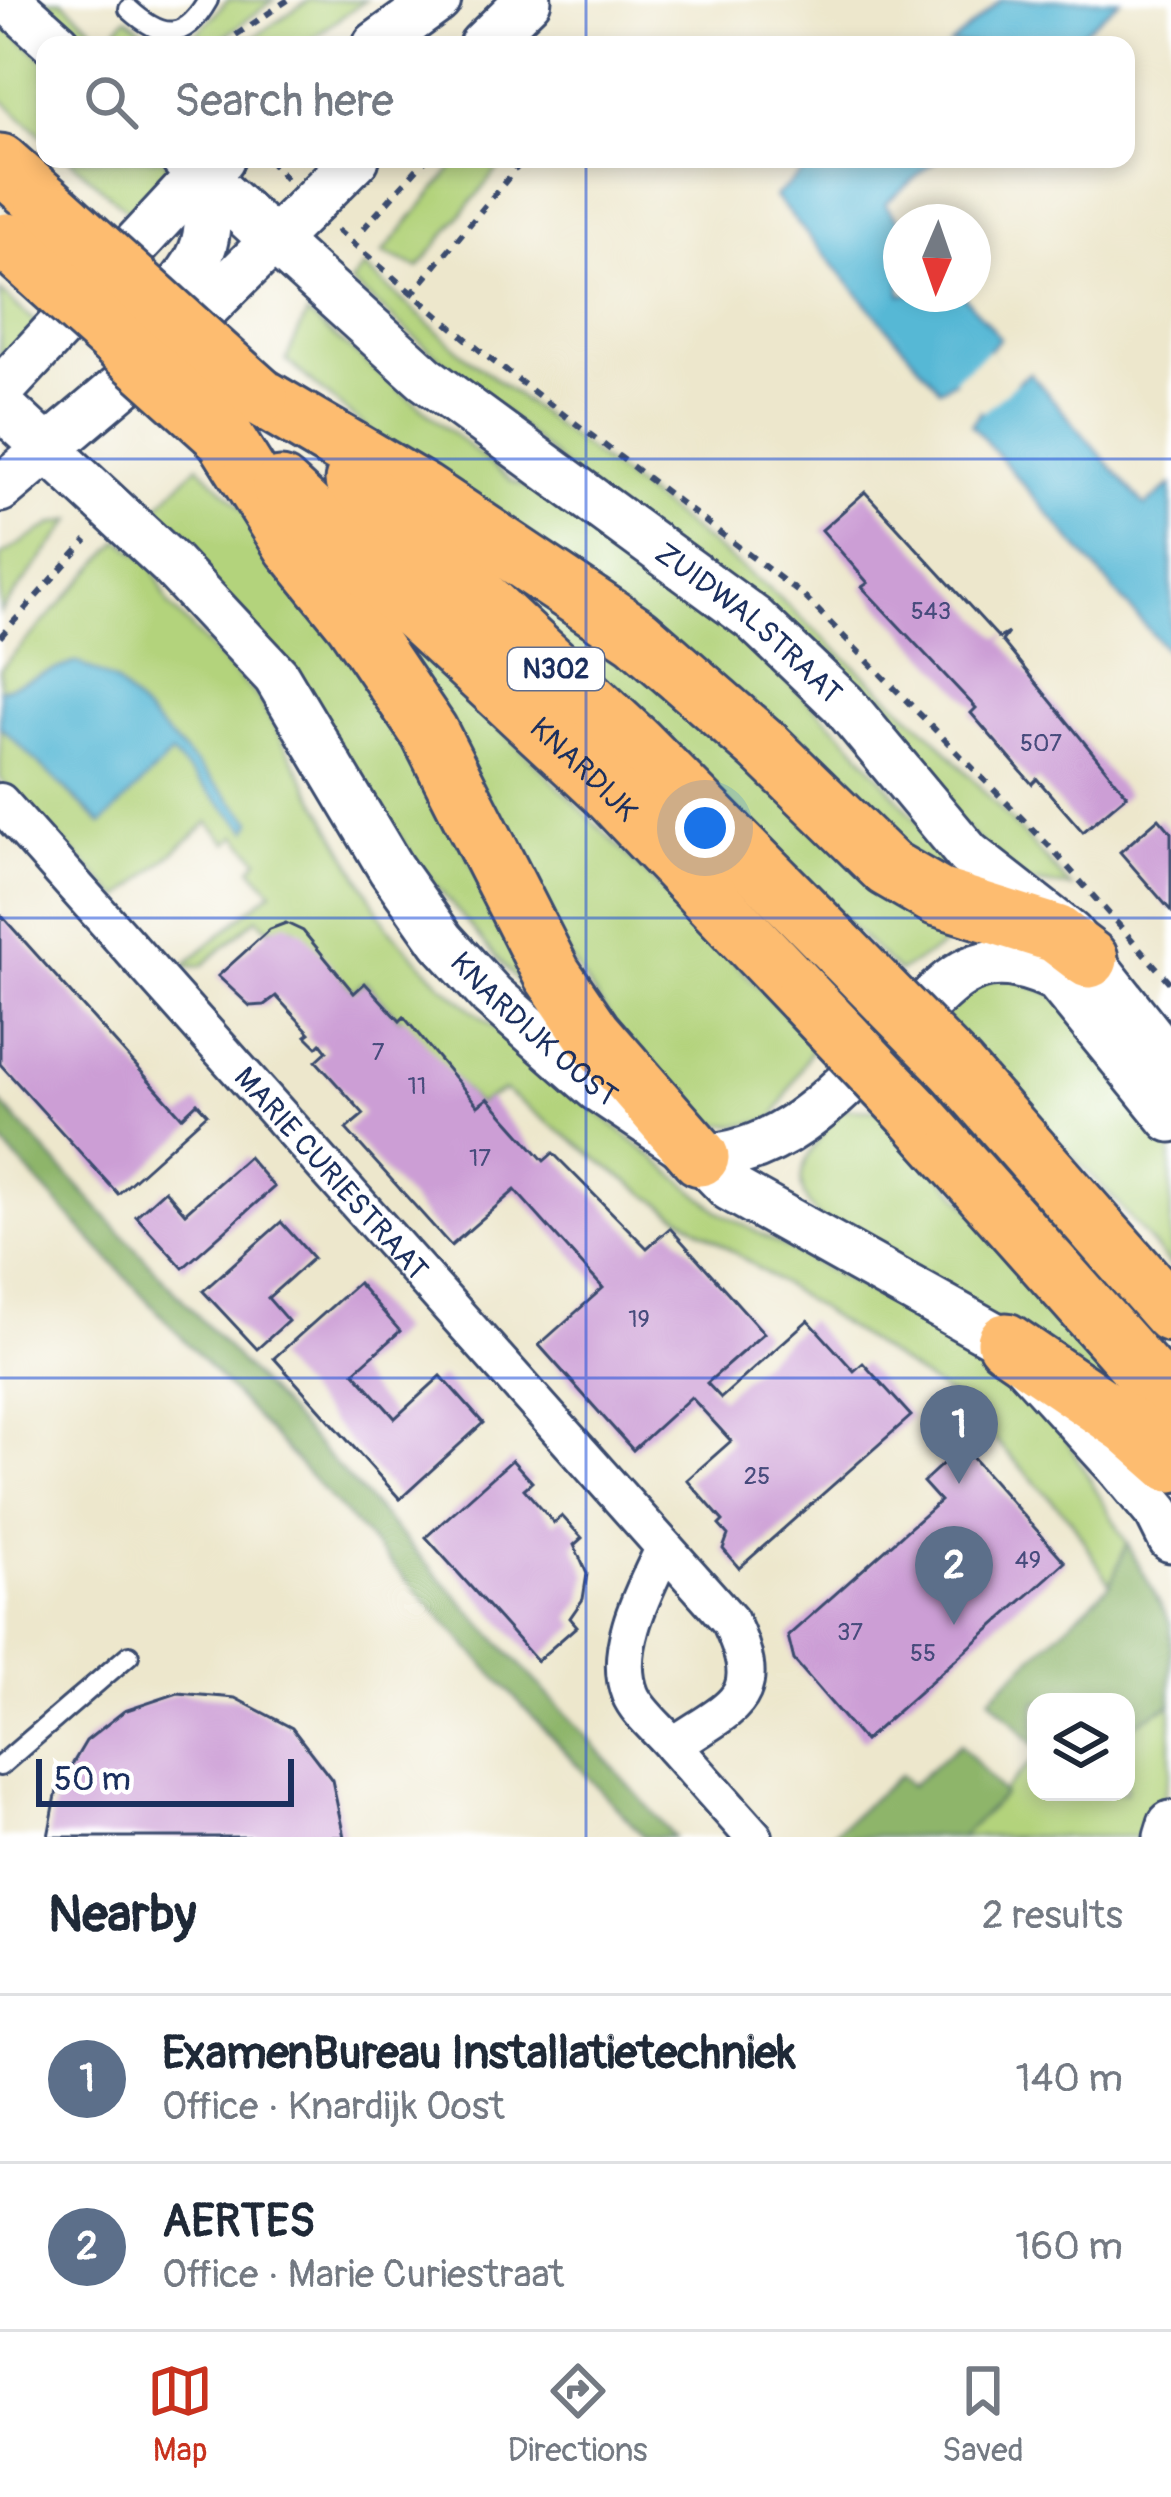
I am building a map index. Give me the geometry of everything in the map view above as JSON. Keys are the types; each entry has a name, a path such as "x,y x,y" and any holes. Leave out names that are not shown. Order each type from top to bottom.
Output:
{"main road":[{"name":"KNARDIJK","path":"0,164 18,227 635,743 956,1068 1171,1313"},
{"name":"KNARDIJK","path":"242,416 914,1113 1171,1402"},
{"name":"N302","path":"242,416 422,492 637,636 763,746 888,868 938,897 1056,934 1089,959"},
{"name":"N302","path":"242,416 293,546 354,622 429,732 552,974 593,1034 700,1157"},
{"path":"1006,1342 1129,1426 1171,1463"}],"street":[{"path":"8,0 48,36"},
{"path":"389,36 439,0"},
{"path":"491,36 529,0"},
{"path":"0,392 198,168"},
{"path":"116,388 132,339 200,263 209,208 203,168"},
{"name":"ZUIDWALSTRAAT","path":"205,168 268,241 513,447 663,548 754,619 843,704 968,854 1051,914 1171,1062"},
{"path":"0,489 157,358 268,241 346,168"},
{"name":"KNARDIJK OOST","path":"0,405 49,446 276,676 391,869 442,941 492,995 597,1088 700,1157 730,1188 1006,1342 1130,1480 1171,1539"},
{"name":"MARIE CURIESTRAAT","path":"0,802 730,1621 745,1652 746,1685 738,1704 673,1746"},
{"path":"700,1157 735,1157 778,1138 814,1113 949,983 982,965 1030,966 1057,979 1171,1119"},
{"path":"664,1549 637,1608 628,1648 630,1694 754,1837"},
{"path":"1167,1837 1171,1824"}],"lane":[{"path":"129,8 155,28 173,32 195,23 205,1"},
{"path":"0,1766 129,1655"}],"path":[{"path":"234,36 288,0"},
{"path":"364,229 418,168"},
{"path":"411,295 517,168"},
{"path":"0,637 87,540"}],"green space":[{"path":"32,0 62,0 102,36 75,36"},
{"path":"228,0 274,0 225,36 194,36"},
{"path":"309,0 365,0 315,36 255,36"},
{"path":"127,17 149,36 110,36"},
{"path":"0,22 36,52 36,130 0,98"},
{"path":"79,168 176,171 132,215"},
{"path":"453,168 499,168 418,268 383,253"},
{"path":"364,267 468,358 769,589 935,738 1071,887 1024,882 516,423 351,283"},
{"path":"0,291 39,325 0,362"},
{"path":"307,314 511,481 576,509 703,600 853,744 976,892 953,886 410,465 286,360"},
{"path":"278,387 982,922 899,972"},
{"path":"198,465 254,520 390,696 546,1015 421,868 324,727 146,518"},
{"path":"241,469 815,1043 773,1119 735,1125 706,1120 651,1079"},
{"path":"72,520 0,613 0,556 53,524"},
{"path":"120,540 151,563 169,605 259,699 389,929 442,985 721,1213 933,1326 1055,1420 1127,1543 1110,1585 1071,1520 958,1401 637,1188 504,1090 477,1104 365,981 352,991 294,927 268,929 257,918 202,966 182,967 272,891 251,868 259,860 237,835 228,843 208,822 120,899 0,779 0,726 101,824 171,753 248,829 251,821 114,681 77,663 0,690 0,669"},
{"path":"1016,978 1067,1002 1171,1132 1171,1267 1116,1201 932,1012 978,980"},
{"path":"0,1102 674,1837 644,1837 12,1154 0,1140"},
{"path":"838,1109 882,1110 1171,1431 826,1225 812,1209 801,1181 809,1155"},
{"path":"1127,1543 1171,1624 1171,1704 1135,1724 1135,1693 1027,1693 1027,1737 990,1697 1110,1585"},
{"path":"1171,1704 1171,1771 1152,1837 960,1837 1027,1766 1027,1801 1135,1801 1135,1724"},
{"path":"960,1744 1004,1795 960,1837 829,1837 900,1775 911,1786"}],"water":[{"path":"1001,0 1120,0 1078,36 960,36"},
{"path":"808,168 927,168 883,204 883,312 978,312 1000,338 988,351 1015,383 1030,373 1145,506 1171,485 1171,656 971,424 983,409 957,379 940,389 775,197"},
{"path":"77,662 114,681 252,821 248,830 171,754 102,824 0,726 0,690"}],"pier":[{"path":"989,350 1017,382 983,412 954,379"}],"building":[{"path":"865,492 999,638 1008,633 1002,641 1127,795 1083,832 1037,779 1032,784 971,713 976,708 862,587 868,583 822,530"},
{"path":"1159,818 1171,832 1171,911 1120,852"},
{"path":"0,914 182,1117 197,1103 207,1114 118,1194 0,1064"},
{"path":"286,923 303,931 354,993 365,983 400,1021 404,1017 478,1106 488,1098 544,1161 553,1153 647,1248 670,1228 764,1333 707,1383 721,1398 808,1320 854,1371 863,1363 911,1416 739,1568 723,1549 728,1535 719,1525 723,1521 687,1480 731,1441 691,1397 633,1450 539,1345 603,1288 515,1190 451,1246 346,1129 364,1114 316,1061 327,1051 321,1043 317,1047 306,1036 310,1033 276,996 264,1005 250,1006 218,976 270,929"},
{"path":"248,1157 274,1187 183,1268 136,1216 165,1190 185,1213"},
{"path":"281,1222 313,1258 268,1298 288,1321 257,1349 203,1291"},
{"path":"358,1283 400,1331 354,1372 395,1418 441,1376 483,1423 400,1499 274,1358"},
{"path":"962,1446 1065,1562 864,1741 794,1660 788,1636 940,1501 923,1482"},
{"path":"512,1460 532,1482 524,1489 554,1523 562,1516 582,1538 574,1545 587,1574 583,1599 570,1618 577,1626 537,1661 426,1537"},
{"path":"178,1693 235,1698 292,1728 332,1780 344,1837 48,1837 57,1790 86,1741 124,1711"}],"place":[{"name":"ExamenBureau Installatietechniek","path":"959,1484"},
{"name":"AERTES","path":"954,1625"}]}
